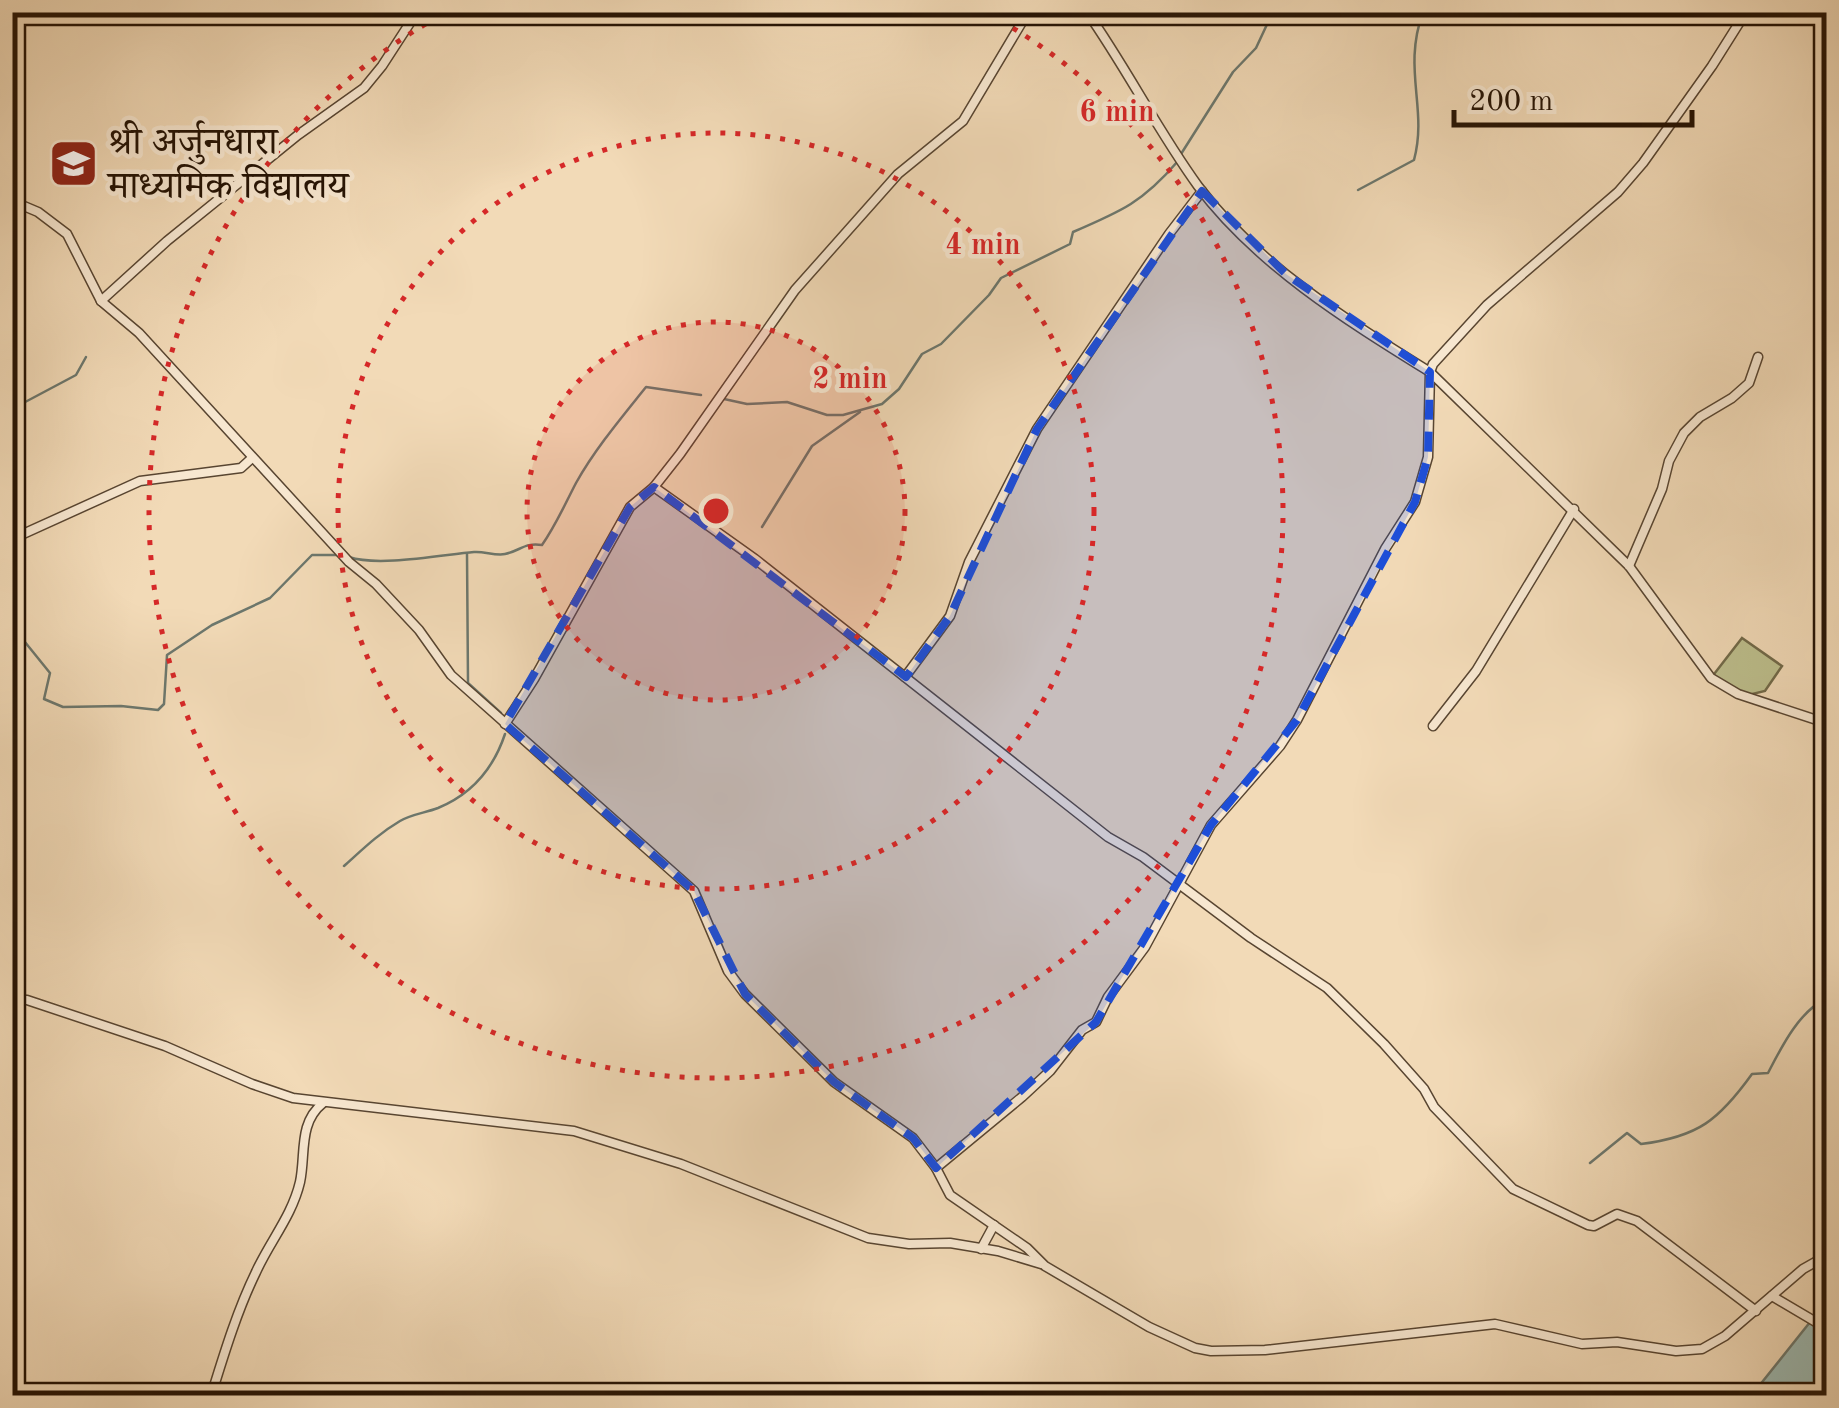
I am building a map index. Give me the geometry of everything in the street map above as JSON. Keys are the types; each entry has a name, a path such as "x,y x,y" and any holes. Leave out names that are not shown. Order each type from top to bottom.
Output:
{"street":[{"path":"101,301 167,241 298,134 364,88 417,12"},
{"path":"505,724 630,507 654,487 795,290 898,174 962,121 1028,12"},
{"path":"1087,12 1202,190 1236,228 1286,274 1430,372 1630,566 1710,678 1721,686 1826,723"},
{"path":"936,1168 1022,1097 1050,1071 1082,1030 1096,1022 1108,997 1145,946 1211,825 1280,746 1297,720 1385,549 1415,502 1428,457 1433,364 1488,305 1618,192 1701,82 1746,12"},
{"path":"905,677 950,616 970,562 1038,429 1202,190"},
{"path":"12,200 38,212 67,234 101,301 140,333 349,562 376,584 419,630 451,674 694,891 728,972 745,994 834,1082 913,1138 950,1194 1028,1248 1045,1266"},
{"path":"1630,566 1662,489 1669,460 1684,433 1749,382 1758,357"},
{"path":"12,539 140,481 242,468 252,458"},
{"path":"654,487 755,560 1039,786 1327,988 1402,1064 1424,1089 1434,1108 1513,1189 1588,1225 1594,1226 1617,1214 1637,1221 1756,1311"},
{"path":"1433,726 1476,671 1574,509"},
{"path":"12,999 27,1000 112,1027 293,1098 574,1131 681,1164 868,1238 909,1244 950,1243 998,1251 1045,1266 1149,1327 1211,1351 1265,1350 1495,1324 1570,1342 1617,1342 1691,1350 1710,1346 1815,1260 1826,1256"},
{"path":"211,1396 256,1273 284,1224 300,1183 308,1123 314,1110 323,1104"},
{"path":"982,1249 994,1224"},
{"path":"1772,1296 1826,1328"}],"highlighted area":[{"path":"1202,191 1286,274 1430,372 1428,457 1415,502 1297,720 1211,825 1096,1022 936,1168 913,1138 834,1082 745,994 694,891 505,724 630,507 654,487 906,677 950,616 1037,429"}],"green space":[{"path":"1742,638 1782,666 1765,691 1744,696 1711,678"}],"water":[{"path":"1826,1302 1826,1395 1751,1396"}],"waterway":[{"path":"1181,154 1233,72 1256,48 1270,18 1287,17 1294,12"},
{"path":"1358,190 1414,160 1418,141 1415,52 1423,12"},
{"path":"724,399 747,404 787,402 827,415 843,415 882,404 899,389 922,354 941,344 1001,278 1070,244 1073,232 1131,204 1178,161"},
{"path":"12,409 76,375 86,357"},
{"path":"349,557 393,561 474,552 501,554 542,545 592,458 646,387 701,395"},
{"path":"762,527 812,446 860,412"},
{"path":"467,554 468,683 501,713"},
{"path":"12,626 50,673 44,699 63,707 158,710 164,704 167,655 212,625 270,598 312,555 337,555"},
{"path":"344,866 400,821 438,808 471,787 495,758 505,734"},
{"path":"1590,1163 1627,1133 1641,1144 1678,1137 1706,1124 1752,1074 1768,1073 1799,1021 1826,999"}],"place":[{"name":"श्री अर्जुनधारा माध्यमिक विद्यालय","path":"73,163"}]}
